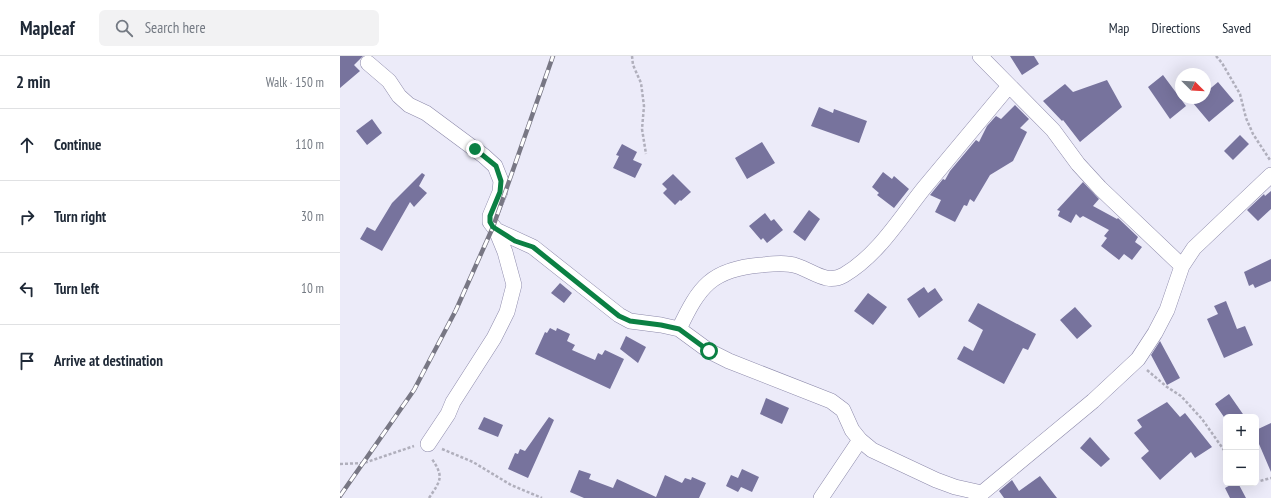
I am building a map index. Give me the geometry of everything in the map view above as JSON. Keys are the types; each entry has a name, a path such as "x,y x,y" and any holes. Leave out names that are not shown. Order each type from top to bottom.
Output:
{"street":[{"path":"980,56 1053,130 1078,164 1100,188 1182,266"},
{"path":"368,63 389,81 399,96 410,105 426,113 496,166 501,181 500,192 490,216 490,222 496,230 514,285 507,312 494,338 428,444"},
{"path":"679,329 690,306 703,287 726,271 749,266 788,264 797,266 822,278 834,279 845,275 874,250 1009,86"},
{"path":"496,230 533,247 619,316 630,321 679,329 709,351 729,362 813,393 838,404 843,410 852,430 860,440 872,450 936,480 979,496 1093,401 1138,359 1155,333 1167,310 1182,266 1194,248 1271,175"},
{"path":"821,498 860,440"}],"path":[{"path":"632,56 633,65 641,83 644,106 642,129 646,154"},
{"path":"1216,56 1222,63 1240,94 1246,118 1253,134 1271,162"},
{"path":"1138,359 1158,380 1182,396 1202,419 1224,450"},
{"path":"340,464 364,463 414,446 428,444 473,462 511,485 542,498"},
{"path":"428,444 433,460 439,468 441,480 429,498"},
{"path":"1259,480 1271,478"}],"building":[{"path":"340,56 363,56 354,65 360,71 340,88"},
{"path":"1010,56 1034,56 1039,64 1022,75"},
{"path":"1163,75 1175,91 1175,104 1185,104 1186,106 1170,119 1148,87"},
{"path":"1107,80 1122,107 1080,142 1063,120 1062,121 1043,101 1065,84 1073,92"},
{"path":"1218,82 1234,101 1209,122 1194,104 1211,104 1211,88"},
{"path":"1015,105 1029,119 1020,128 1027,132 1013,161 990,175 974,202 970,199 967,206 964,205 955,222 935,212 941,200 930,195 943,179 945,180 950,171 976,140 979,142 987,126 996,116 1001,119"},
{"path":"819,107 833,113 834,109 867,121 859,143 811,126"},
{"path":"372,119 382,133 367,145 356,131"},
{"path":"1240,135 1249,144 1233,160 1224,151"},
{"path":"762,142 775,163 747,179 735,158"},
{"path":"622,144 637,152 633,160 642,164 635,178 613,168 619,156 616,155"},
{"path":"883,172 892,179 894,176 909,189 894,208 877,195 879,193 872,187"},
{"path":"422,173 425,175 419,186 427,193 414,207 410,202 382,251 360,239 367,227 375,231 392,203"},
{"path":"673,174 691,192 675,205 663,193 667,189 662,184"},
{"path":"1083,182 1099,199 1093,206 1117,219 1118,218 1138,237 1135,242 1142,247 1132,260 1124,254 1119,260 1101,246 1107,238 1104,236 1109,230 1083,216 1080,218 1076,214 1071,223 1058,216 1060,211 1057,210"},
{"path":"1271,191 1271,209 1258,221 1247,210 1264,194 1265,196"},
{"path":"809,210 820,219 805,241 793,232"},
{"path":"765,213 771,221 774,219 783,230 767,243 763,238 761,240 749,226"},
{"path":"1271,259 1271,281 1255,288 1253,284 1249,286 1244,272"},
{"path":"560,283 572,293 564,303 551,293"},
{"path":"924,287 928,293 935,288 943,300 919,318 907,299"},
{"path":"868,293 887,307 873,325 854,311"},
{"path":"1226,301 1237,329 1245,326 1253,345 1224,358 1207,319 1218,314 1214,306"},
{"path":"978,303 1036,334 1028,350 1023,348 1004,384 957,359 964,346 973,351 983,330 968,321"},
{"path":"1075,307 1092,326 1077,339 1060,320"},
{"path":"550,328 556,331 557,328 570,334 567,341 575,345 572,350 595,360 598,353 602,355 605,350 624,359 610,389 535,354 545,332 547,333"},
{"path":"626,336 646,347 638,363 620,349"},
{"path":"1160,341 1180,378 1167,385 1151,355"},
{"path":"1229,394 1243,414 1223,414 1223,416 1215,404"},
{"path":"766,398 789,408 782,424 760,414"},
{"path":"1167,402 1180,417 1185,413 1212,447 1195,458 1191,452 1160,480 1141,458 1149,451 1134,433 1142,427 1137,420"},
{"path":"484,417 503,425 498,437 478,429"},
{"path":"549,417 554,420 528,478 508,469 515,453 518,454 520,449 525,451"},
{"path":"1271,423 1271,472 1259,444 1259,429"},
{"path":"1090,437 1110,459 1101,467 1080,448"},
{"path":"742,469 759,477 752,492 741,487 738,492 726,486 731,475 738,478"},
{"path":"579,470 591,474 589,479 613,488 617,479 656,497 665,475 682,483 685,478 691,480 692,477 706,483 699,498 584,498 570,492"},
{"path":"1040,476 1057,498 1004,498 999,491 1012,480 1019,491"},
{"path":"1229,486 1240,486 1246,498 1230,498 1225,488"}],"railway":[{"path":"340,496 414,390 456,310 493,227 553,56"}],"route":[{"path":"475,149 496,166 499,172 501,181 500,192 490,216 490,222 496,230 515,241 533,247 619,316 642,324 661,325 679,329 709,351"}]}
